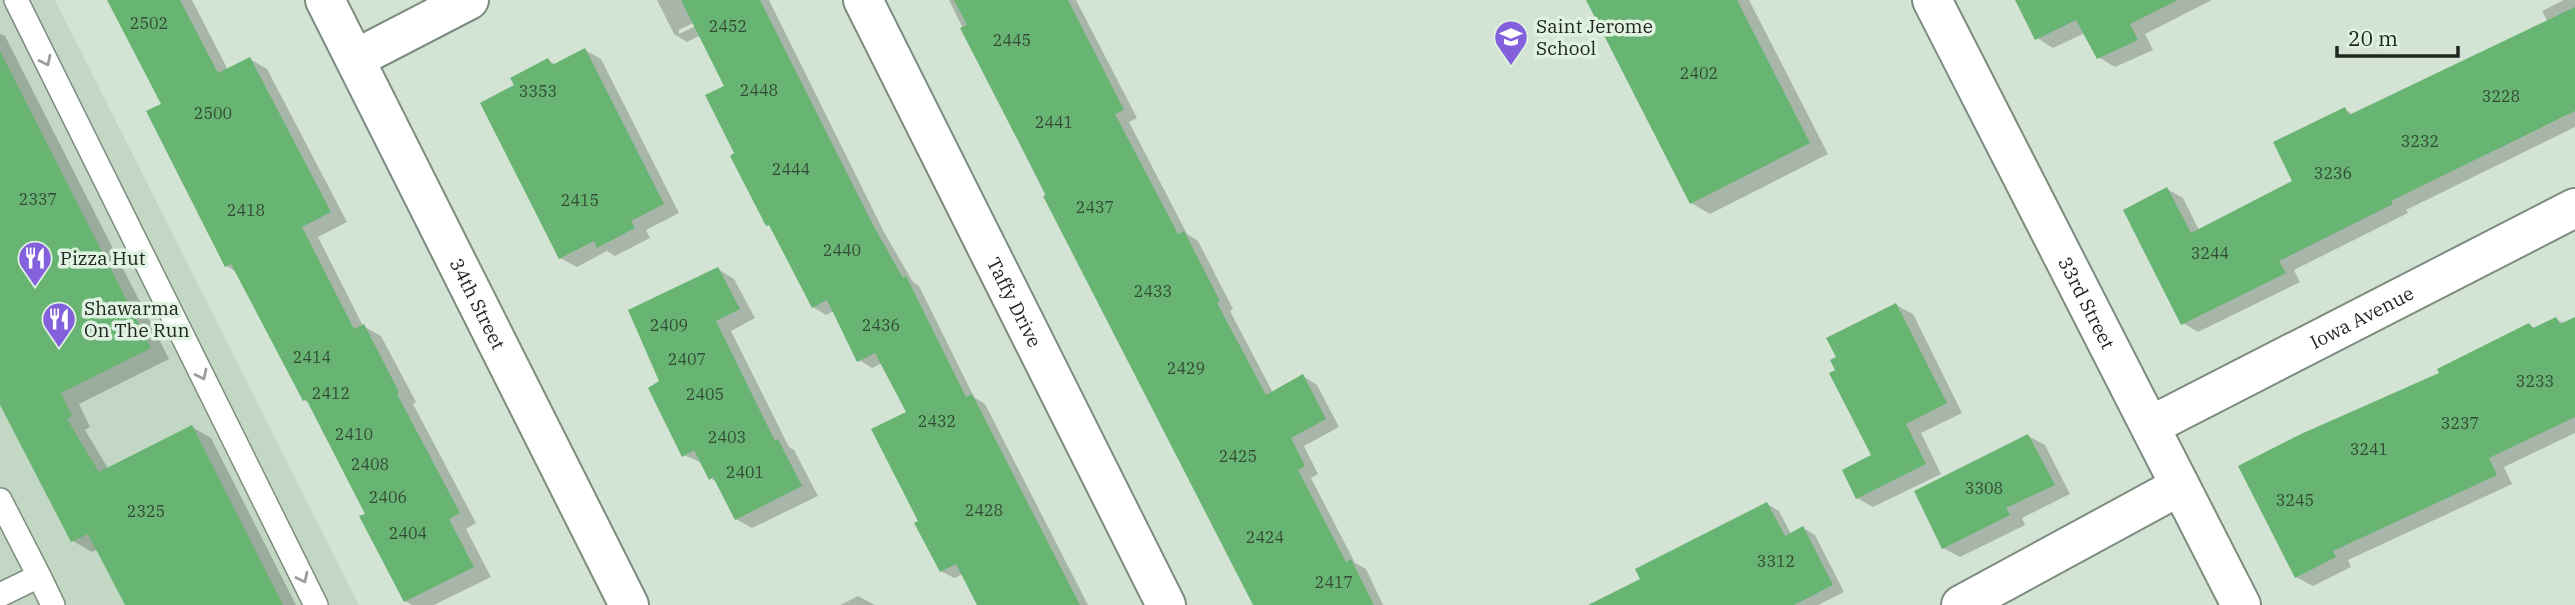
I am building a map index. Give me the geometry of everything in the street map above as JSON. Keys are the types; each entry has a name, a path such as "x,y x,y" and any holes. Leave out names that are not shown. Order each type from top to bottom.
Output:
{"street":[{"name":"34th Street","path":"325,0 629,605"},
{"path":"355,59 469,0"},
{"name":"Taffy Drive","path":"863,0 1166,605"},
{"name":"33rd Street","path":"1932,0 2241,605"},
{"name":"Iowa Avenue","path":"2150,426 2575,208"},
{"path":"1961,605 2180,486"}],"lane":[{"path":"16,0 316,605"},
{"path":"0,500 53,605"},
{"path":"0,596 39,576"}],"shaded area":[{"path":"0,0 55,0 359,605 0,605"}],"building":[{"path":"107,0 180,0 218,73 250,57 331,212 302,227 354,329 364,324 399,392 397,394 460,513 449,519 474,567 404,602 359,516 365,514 306,399 303,401 231,264 225,267 146,111 161,104"},
{"path":"681,0 760,0 873,225 903,278 906,276 966,397 972,394 1080,605 977,605 956,564 940,572 914,523 918,521 871,429 906,412 875,353 857,362 827,300 812,308 769,225 766,226 730,156 734,153 705,95 724,86"},
{"path":"954,0 1068,0 1124,110 1115,114 1178,234 1184,231 1220,301 1217,303 1266,395 1303,374 1326,419 1291,438 1305,466 1298,470 1346,562 1351,559 1374,605 1253,605 1043,196 1046,195 960,28 967,25"},
{"path":"1586,0 1737,0 1810,143 1690,204"},
{"path":"2015,0 2178,0 2130,24 2138,40 2097,59 2076,20 2035,40"},
{"path":"2575,7 2575,111 2391,201 2393,204 2279,261 2286,273 2181,325 2123,210 2167,187 2191,233 2292,181 2273,142 2345,107 2349,115"},
{"path":"585,48 664,204 631,221 635,228 597,248 594,241 559,259 480,103 514,85 510,78 548,58 552,65"},
{"path":"0,51 151,348 61,393 72,416 67,419 99,472 192,425 283,605 125,605 88,534 71,542 0,405"},
{"path":"718,267 740,309 716,321 775,441 778,439 802,486 735,520 713,477 709,480 694,450 682,457 648,388 659,381 628,310"},
{"path":"1896,303 1947,403 1906,424 1926,464 1856,499 1842,470 1871,455 1829,373 1835,370 1830,360 1836,357 1826,338"},
{"path":"2556,317 2560,324 2575,317 2575,417 2489,458 2497,475 2333,551 2336,557 2295,578 2238,466 2301,434 2439,373 2437,369 2529,323 2533,328"},
{"path":"2028,434 2055,485 2006,508 2010,515 1942,549 1914,491"},
{"path":"1767,502 1785,536 1803,526 1833,585 1794,605 1588,605 1640,579 1635,569"}],"place":[{"name":"Saint Jerome School","path":"1511,67"},
{"name":"Pizza Hut","path":"35,288"},
{"name":"Shawarma On The Run","path":"59,349"}]}
